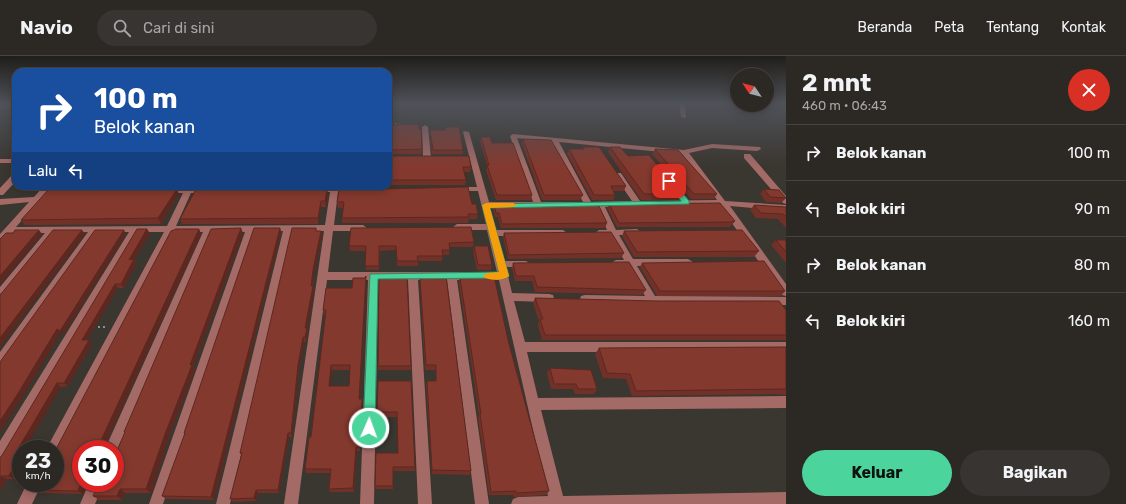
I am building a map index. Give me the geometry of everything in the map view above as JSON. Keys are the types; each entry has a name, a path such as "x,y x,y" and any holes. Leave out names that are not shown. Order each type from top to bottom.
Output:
{"street":[{"path":"425,127 427,157"},
{"path":"466,132 470,157 482,189 504,276 533,404 558,503"},
{"path":"538,205 513,136 554,140 599,148 645,152 684,152 712,146 757,149"},
{"path":"554,140 588,204"},
{"path":"684,152 765,261 782,281 786,292"},
{"path":"747,156 786,200"},
{"path":"0,161 12,161"},
{"path":"615,170 637,203"},
{"path":"0,193 12,180"},
{"path":"450,189 482,189"},
{"path":"0,240 44,190"},
{"path":"65,190 74,191"},
{"path":"158,191 169,190"},
{"path":"59,440 189,190"},
{"path":"209,190 219,191"},
{"path":"291,504 330,228 334,190"},
{"path":"0,202 36,198"},
{"path":"486,205 600,204 684,200 786,208"},
{"path":"600,204 613,232 654,301"},
{"path":"445,227 575,233"},
{"path":"222,504 288,228"},
{"path":"9,230 376,228"},
{"path":"0,454 135,229"},
{"path":"116,440 209,229"},
{"path":"156,504 250,229"},
{"path":"0,294 52,230"},
{"path":"0,361 94,230"},
{"path":"590,233 644,232"},
{"path":"729,232 744,232"},
{"path":"749,261 765,261"},
{"path":"608,263 702,262"},
{"path":"500,264 539,264"},
{"path":"323,276 504,276"},
{"path":"367,504 373,276"},
{"path":"413,276 425,504"},
{"path":"452,276 482,504"},
{"path":"509,297 562,298"},
{"path":"578,299 654,301 786,301"},
{"path":"520,347 786,347"},
{"path":"533,404 786,402"},
{"path":"24,504 31,492"},
{"path":"87,504 93,492"},
{"path":"518,504 786,500"}],"path":[{"path":"406,125 425,127"},
{"path":"78,326 119,327"}],"building":[{"path":"392,125 418,125 419,129 421,129 422,149 392,150"},
{"path":"445,127 459,127 463,150 433,150 430,130 446,130"},
{"path":"481,137 490,137 492,143 513,143 532,195 497,195 487,165 489,165"},
{"path":"523,139 551,140 583,195 544,195"},
{"path":"583,147 599,147 626,186 611,186 615,195 594,195 569,149 584,149"},
{"path":"610,147 620,147 628,156 649,155 681,194 644,194"},
{"path":"655,149 678,150 717,194 694,194"},
{"path":"392,156 469,156 471,167 463,167 466,180 392,180"},
{"path":"468,187 472,204 476,204 478,214 468,214 469,217 342,218 344,202 337,202 339,190 392,190 392,189"},
{"path":"764,189 779,190 786,198 770,197"},
{"path":"48,190 176,190 158,218 21,220"},
{"path":"195,190 327,190 325,201 321,201 318,218 180,219"},
{"path":"720,203 735,221 733,221 734,222 619,223 609,204"},
{"path":"598,204 607,223 502,224 499,213 496,213 494,205"},
{"path":"754,205 786,207 786,217 783,214 761,213"},
{"path":"471,227 474,242 449,243 450,250 442,250 443,256 417,256 418,261 397,261 396,246 379,246 379,266 365,266 366,246 349,246 351,228"},
{"path":"241,228 146,489 124,489 124,440 122,440 124,432 211,229"},
{"path":"254,228 280,228 211,497 162,496 185,433"},
{"path":"292,228 316,228 316,231 321,231 313,270 311,286 313,286 305,328 307,328 305,337 303,337 298,365 291,433 288,433 278,490 256,490 254,498 230,499 242,453 240,453"},
{"path":"137,229 147,229 129,260 134,259 121,284 115,284 82,340 89,340 64,383 57,383 23,440 12,440 12,470 9,476 1,476 0,478 1,457"},
{"path":"176,229 199,229 101,440 72,440 72,491 64,491 64,440 61,440 171,231"},
{"path":"15,230 39,230 0,276 0,239 6,233 13,233"},
{"path":"53,230 82,230 0,338 0,294"},
{"path":"95,230 124,230 60,331 57,329 0,421 0,362"},
{"path":"742,230 759,251 637,252 624,231"},
{"path":"611,232 624,253 509,255 504,233"},
{"path":"776,240 786,240 786,252"},
{"path":"474,246 488,246 492,265 478,265"},
{"path":"764,261 785,291 660,291 642,263"},
{"path":"629,262 646,290 537,287 534,276 516,276 513,263"},
{"path":"366,276 359,399 362,399 360,447 356,447 353,488 329,489 331,469 305,469 309,437 311,437 326,310 323,310 326,288 352,288 353,278 365,278","holes":["331,365 350,365 349,386 329,386"]},
{"path":"446,276 471,471 432,470 427,381 436,381 436,365 426,365 420,279"},
{"path":"494,276 509,344 549,491 516,493 516,491 491,492 481,414 460,278"},
{"path":"407,278 411,366 378,366 379,279"},
{"path":"535,298 657,301 779,301 786,310 786,335 545,335 540,319 543,319"},
{"path":"786,347 786,389 636,391 630,374 607,373 599,348"},
{"path":"550,368 591,370 597,389 578,389 576,384 554,384"},
{"path":"378,381 411,381 415,467 393,467 393,486 375,486 376,453 398,453 397,412 377,412"},
{"path":"95,492 119,492 117,496 93,496"}],"slow traffic":[{"path":"487,276 504,276 486,205 513,205"}],"route":[{"path":"369,428 373,276 504,276 486,205 687,203 669,181"}]}
